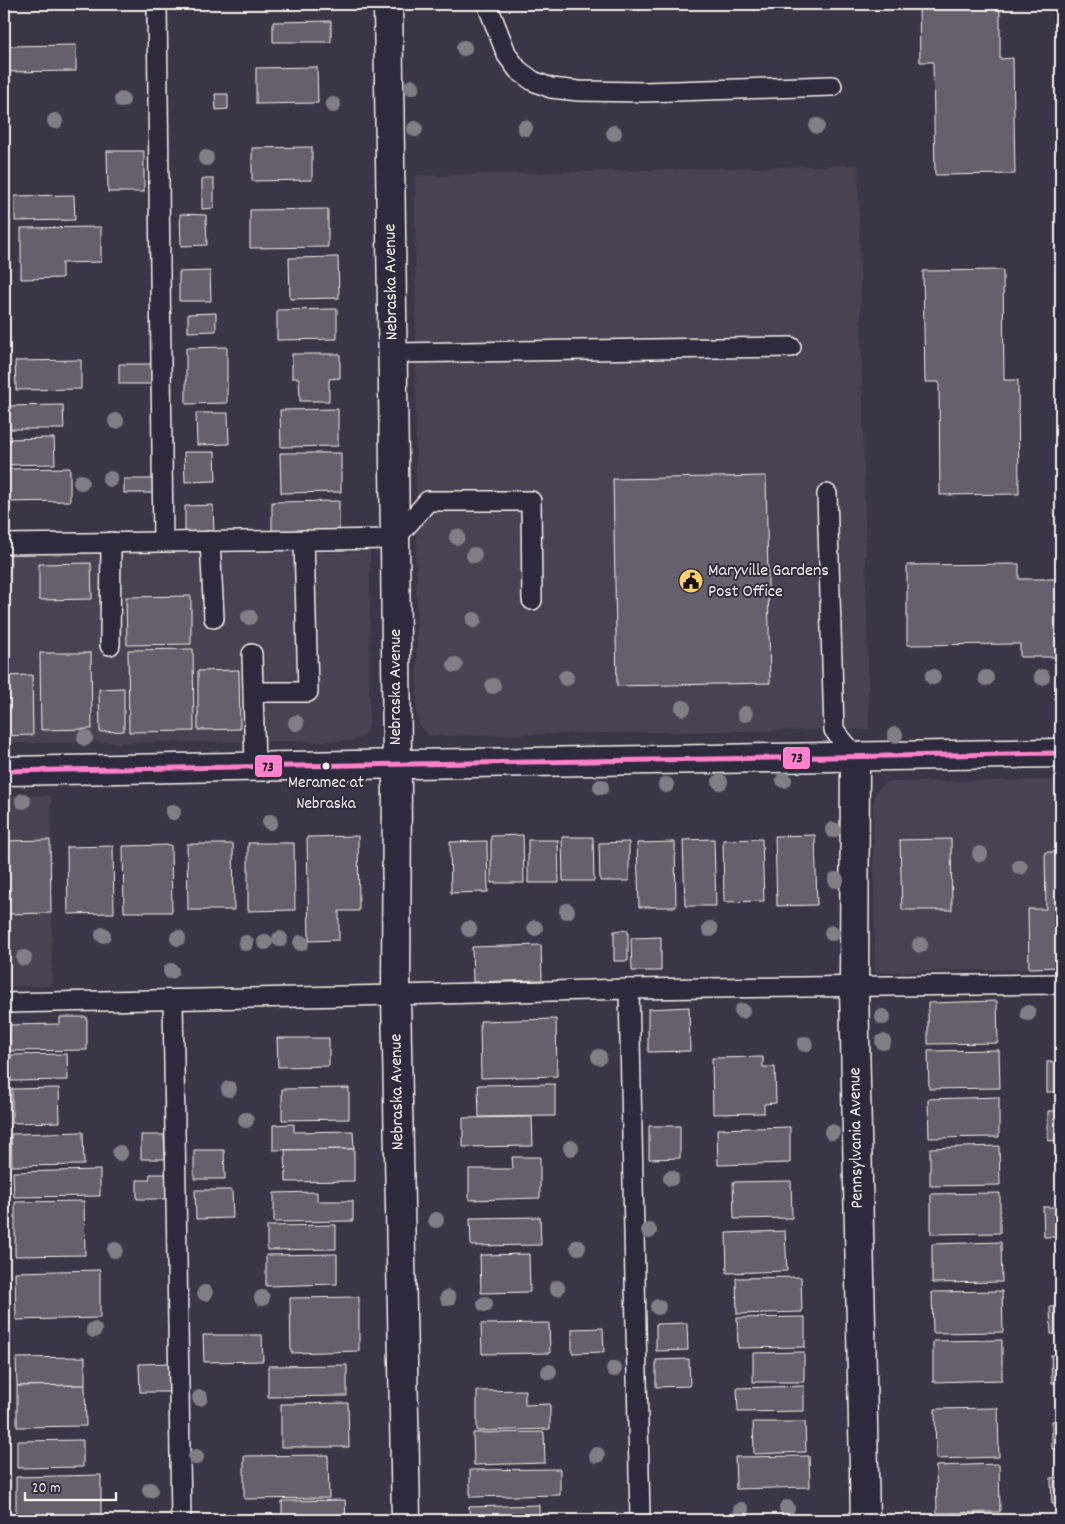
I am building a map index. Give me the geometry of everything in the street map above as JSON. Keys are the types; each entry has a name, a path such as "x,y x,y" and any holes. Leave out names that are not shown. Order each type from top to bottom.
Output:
{"street":[{"name":"Nebraska Avenue","path":"388,4 397,764 396,996 406,1520"},
{"path":"4,771 1061,753"},
{"name":"Pennsylvania Avenue","path":"855,756 854,988 864,1520"}],"lane":[{"path":"157,4 163,542"},
{"path":"487,4 507,55 518,70 533,81 551,88 579,91 644,92 832,86"},
{"path":"393,353 791,347"},
{"path":"827,494 834,730 855,756"},
{"path":"4,544 395,539 428,501 531,501 532,600"},
{"path":"254,692 308,692 304,540"},
{"path":"210,541 214,618"},
{"path":"110,645 111,542"},
{"path":"252,654 255,766"},
{"path":"4,1003 396,996 629,989 854,988 1061,984"},
{"path":"629,989 640,1520"},
{"path":"173,1000 181,1520"}],"shaded area":[{"path":"858,165 869,729 430,736 419,726 417,710 415,176"},
{"path":"370,552 369,726 363,737 351,741 4,743 4,554"},
{"path":"1061,780 1061,969 875,972 873,804 876,791 887,782"},
{"path":"4,796 51,796 52,986 4,986"}],"building":[{"path":"581,4 697,4 581,5"},
{"path":"753,4 820,4 820,5 753,6"},
{"path":"919,4 1000,4 1000,59 1013,58 1015,174 935,175 933,62 920,62"},
{"path":"331,21 331,42 273,42 273,22"},
{"path":"76,45 76,71 4,72 4,46"},
{"path":"317,67 318,103 256,104 256,68"},
{"path":"215,94 228,94 228,109 216,110"},
{"path":"312,147 312,180 252,181 252,148"},
{"path":"107,151 144,151 144,192 108,192"},
{"path":"202,179 214,179 214,208 202,209"},
{"path":"74,195 75,220 15,221 15,196"},
{"path":"328,209 328,247 250,248 250,210"},
{"path":"180,214 206,215 207,245 181,246"},
{"path":"101,227 101,262 62,263 62,278 21,279 21,228"},
{"path":"338,257 339,298 290,299 289,258"},
{"path":"1003,270 1004,380 1018,380 1019,494 940,495 939,382 925,382 923,271"},
{"path":"210,271 211,301 179,301 179,272"},
{"path":"337,309 337,339 277,340 277,310"},
{"path":"216,313 216,331 188,332 188,314"},
{"path":"227,347 227,403 186,404 186,348"},
{"path":"292,354 340,354 340,378 329,379 329,401 300,401 299,378 292,378"},
{"path":"81,360 81,389 16,390 15,361"},
{"path":"119,364 153,364 154,384 119,384"},
{"path":"63,405 64,429 4,429 4,406"},
{"path":"338,409 338,446 281,447 280,410"},
{"path":"196,413 228,413 229,444 197,445"},
{"path":"54,438 55,464 4,465 4,439"},
{"path":"184,452 215,452 216,481 185,482"},
{"path":"280,453 341,453 341,492 281,493"},
{"path":"70,468 70,501 4,502 4,469"},
{"name":"Maryville Gardens Post Office","path":"766,476 770,683 617,686 613,479"},
{"path":"124,479 154,479 154,493 124,493"},
{"path":"339,501 339,534 272,535 272,502"},
{"path":"213,505 214,534 185,534 185,506"},
{"path":"91,563 92,599 39,600 39,564"},
{"path":"1019,564 1019,579 1061,579 1061,657 1020,657 1020,644 907,645 907,565"},
{"path":"191,596 191,644 127,645 126,597"},
{"path":"193,649 194,731 129,732 128,650"},
{"path":"40,653 91,653 92,729 41,730"},
{"path":"239,670 240,729 198,730 198,671"},
{"path":"32,675 33,735 4,736 4,676"},
{"path":"124,688 124,731 100,732 99,689"},
{"path":"523,835 524,883 491,883 491,836"},
{"path":"815,835 817,905 777,906 775,836"},
{"path":"358,836 359,911 339,911 339,940 309,941 307,837"},
{"path":"562,837 593,837 594,881 563,881"},
{"path":"714,839 716,906 685,906 683,840"},
{"path":"762,839 764,901 724,902 723,840"},
{"path":"951,839 952,910 902,910 900,840"},
{"path":"50,840 51,913 4,914 4,841"},
{"path":"528,840 558,840 559,883 528,883"},
{"path":"487,841 488,892 451,893 450,842"},
{"path":"629,842 629,881 600,881 599,843"},
{"path":"675,842 676,907 639,907 637,843"},
{"path":"248,843 294,843 295,910 248,911"},
{"path":"187,844 233,844 234,910 188,910"},
{"path":"171,845 172,912 124,912 123,846"},
{"path":"113,846 114,913 68,914 67,847"},
{"path":"1045,852 1061,852 1061,967 1029,968 1028,909 1046,909"},
{"path":"628,930 628,961 614,961 614,931"},
{"path":"661,937 661,971 632,971 631,938"},
{"path":"541,945 542,980 473,982 472,947"},
{"path":"997,1001 998,1043 928,1044 928,1003"},
{"path":"689,1007 690,1051 648,1052 648,1009"},
{"path":"60,1017 87,1017 87,1050 10,1051 10,1025 60,1024"},
{"path":"556,1019 557,1076 481,1078 480,1021"},
{"path":"277,1038 329,1038 329,1066 278,1067"},
{"path":"999,1050 1000,1088 929,1089 928,1051"},
{"path":"67,1054 68,1080 11,1081 11,1055"},
{"path":"763,1057 763,1067 775,1067 776,1103 764,1104 764,1113 713,1114 712,1058"},
{"path":"1047,1062 1061,1062 1061,1092 1047,1092"},
{"path":"555,1084 555,1116 479,1117 478,1085"},
{"path":"59,1088 60,1122 12,1123 12,1089"},
{"path":"349,1088 349,1119 282,1120 282,1089"},
{"path":"999,1097 999,1137 929,1138 928,1099"},
{"path":"1048,1111 1061,1111 1061,1140 1048,1141"},
{"path":"532,1117 533,1146 463,1147 463,1118"},
{"path":"294,1124 294,1132 353,1131 354,1149 273,1150 273,1125"},
{"path":"649,1126 680,1126 680,1158 649,1159"},
{"path":"790,1127 790,1163 718,1165 717,1129"},
{"path":"83,1132 84,1165 12,1166 11,1134"},
{"path":"141,1135 164,1135 165,1159 141,1159"},
{"path":"999,1146 1000,1185 930,1186 930,1148"},
{"path":"354,1149 354,1181 286,1182 285,1150"},
{"path":"194,1150 224,1150 225,1179 194,1179"},
{"path":"512,1157 540,1157 540,1198 469,1200 469,1169 513,1169"},
{"path":"100,1170 100,1196 14,1197 13,1172"},
{"path":"150,1174 167,1174 167,1199 137,1199 137,1180 149,1180"},
{"path":"791,1181 792,1218 734,1219 733,1182"},
{"path":"195,1190 232,1190 233,1218 196,1219"},
{"path":"317,1192 317,1201 353,1201 353,1221 274,1222 274,1193"},
{"path":"1000,1193 1000,1233 931,1234 931,1194"},
{"path":"84,1201 85,1255 15,1256 15,1202"},
{"path":"1043,1207 1061,1207 1061,1237 1044,1237"},
{"path":"540,1217 541,1245 471,1246 470,1218"},
{"path":"336,1225 336,1249 267,1250 267,1226"},
{"path":"785,1231 787,1271 727,1273 726,1233"},
{"path":"1001,1242 1002,1282 932,1283 932,1244"},
{"path":"337,1254 337,1284 266,1286 266,1255"},
{"path":"529,1254 530,1292 481,1293 480,1255"},
{"path":"100,1270 100,1318 16,1320 15,1272"},
{"path":"801,1277 802,1312 737,1314 736,1278"},
{"path":"1002,1291 1003,1332 933,1333 932,1292"},
{"path":"359,1297 359,1351 291,1353 290,1298"},
{"path":"1061,1306 1061,1334 1051,1334 1050,1307"},
{"path":"805,1317 805,1347 738,1348 737,1318"},
{"path":"549,1323 550,1353 482,1354 481,1324"},
{"path":"687,1323 688,1350 656,1351 656,1324"},
{"path":"603,1328 604,1352 572,1353 572,1329"},
{"path":"203,1335 262,1335 263,1361 204,1362"},
{"path":"1002,1340 1002,1380 933,1382 933,1341"},
{"path":"804,1352 804,1382 753,1382 753,1353"},
{"path":"1051,1355 1061,1355 1061,1383 1052,1383"},
{"path":"85,1357 85,1385 17,1386 16,1358"},
{"path":"689,1359 690,1386 656,1387 656,1360"},
{"path":"169,1363 169,1392 140,1392 139,1364"},
{"path":"347,1365 347,1396 268,1397 268,1366"},
{"path":"85,1385 86,1426 17,1427 17,1386"},
{"path":"804,1386 804,1411 738,1412 737,1388"},
{"path":"525,1390 525,1405 550,1404 550,1429 477,1431 477,1391"},
{"path":"348,1403 349,1447 281,1447 281,1404"},
{"path":"998,1408 999,1457 936,1459 935,1409"},
{"path":"1061,1420 1061,1449 1052,1449 1052,1421"},
{"path":"753,1422 805,1422 806,1452 754,1454"},
{"path":"544,1432 545,1463 474,1465 473,1433"},
{"path":"83,1440 83,1467 17,1468 17,1441"},
{"path":"328,1455 329,1498 244,1499 244,1456"},
{"path":"809,1456 810,1487 736,1489 735,1457"},
{"path":"999,1464 1000,1512 937,1513 936,1466"},
{"path":"560,1469 560,1495 470,1497 470,1470"},
{"path":"101,1475 101,1520 16,1520 16,1477"},
{"path":"1061,1477 1061,1504 1052,1504 1051,1478"},
{"path":"345,1500 346,1520 282,1520 282,1501"},
{"path":"539,1505 539,1520 470,1520 469,1507"}],"transit line":[{"name":"73","path":"4,771 1061,753"}],"place":[{"name":"Maryville Gardens Post Office","path":"691,581"},
{"name":"Meramec at Nebraska","path":"326,766"}]}
